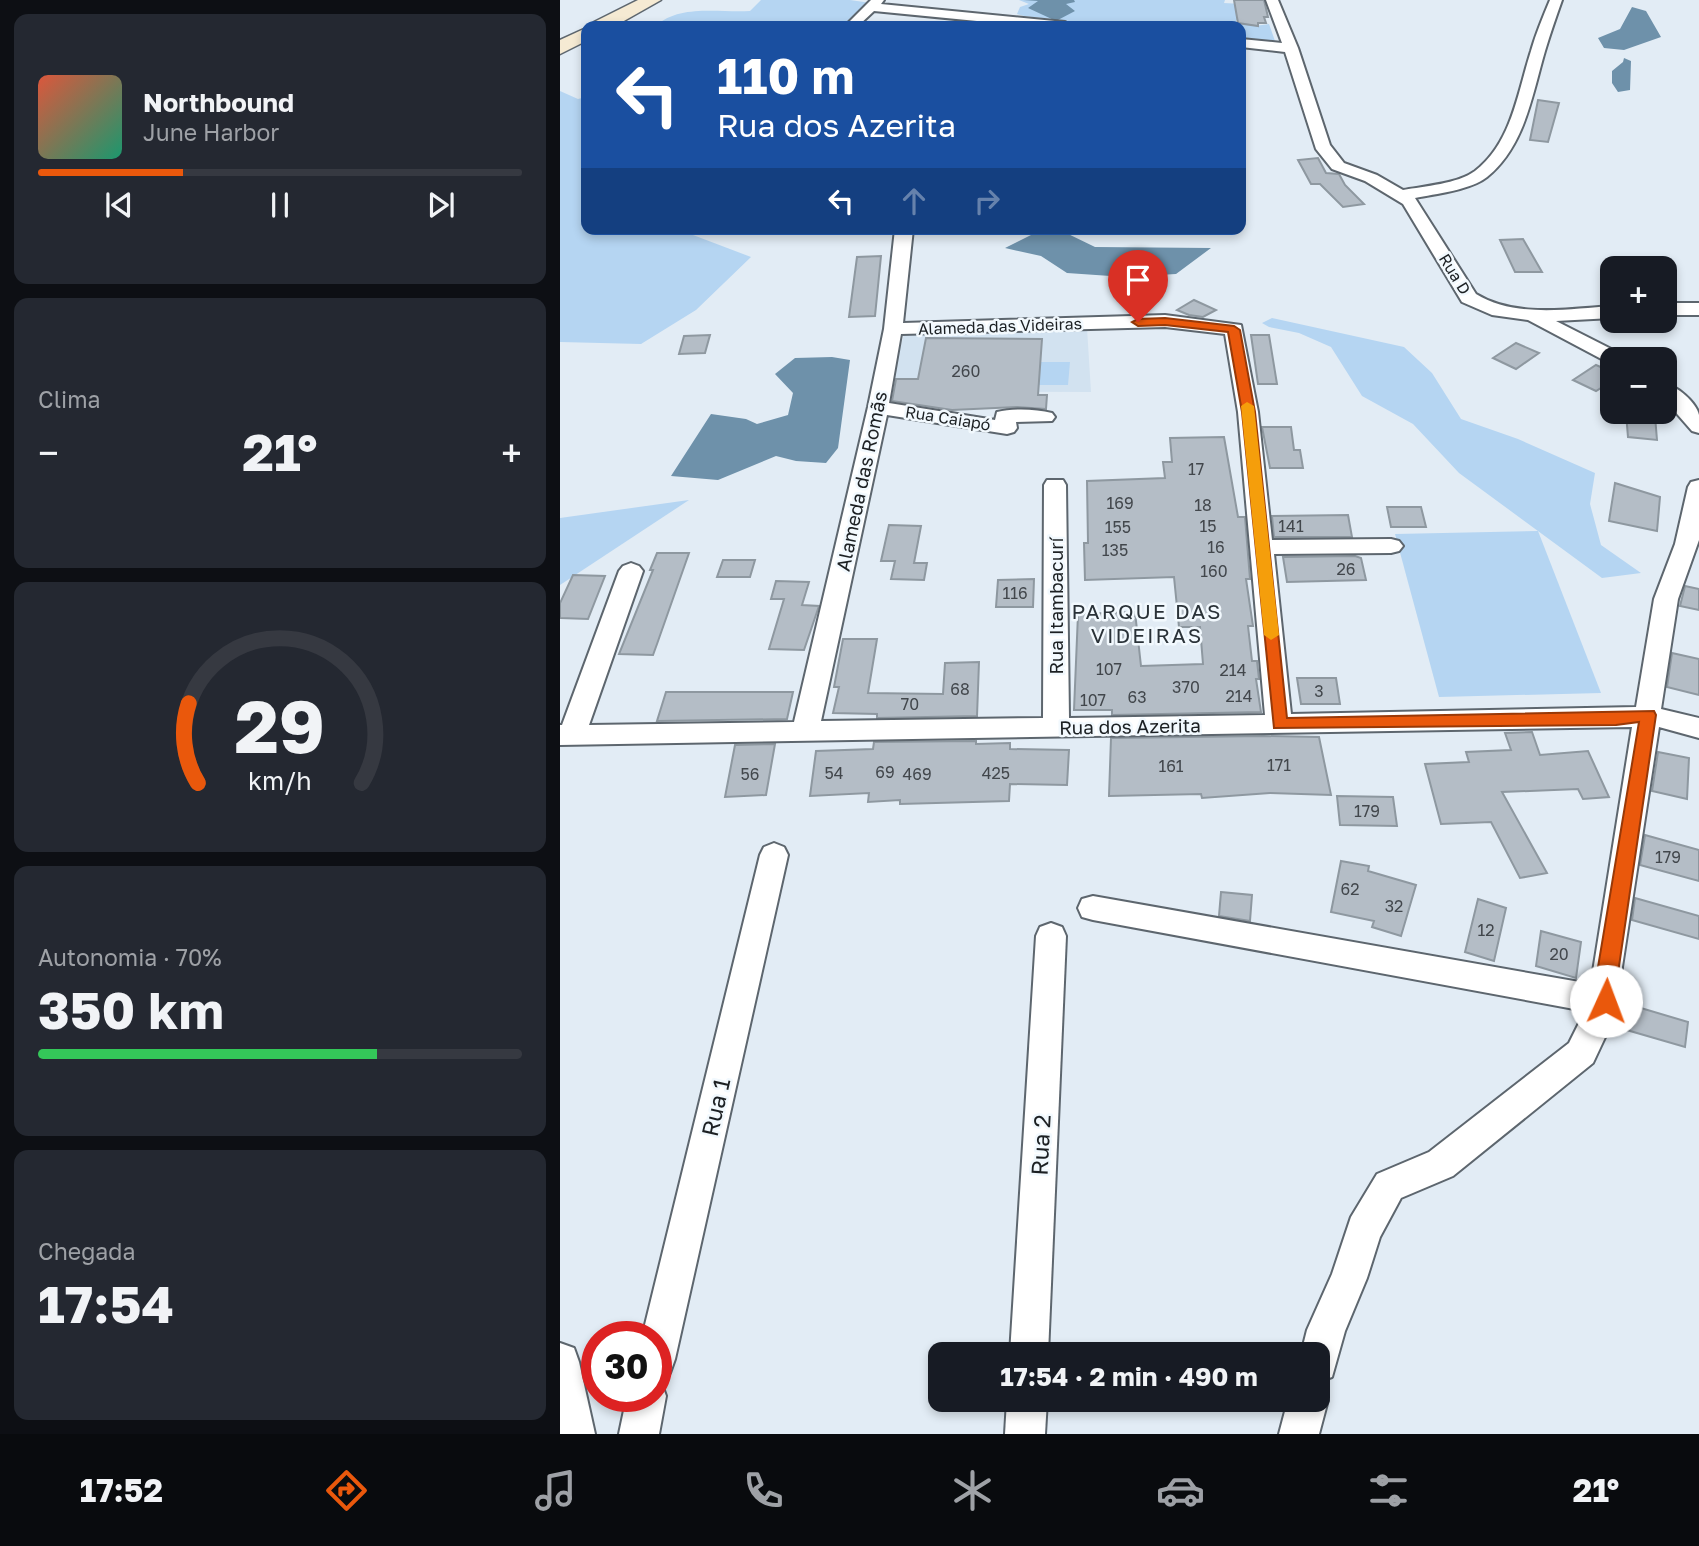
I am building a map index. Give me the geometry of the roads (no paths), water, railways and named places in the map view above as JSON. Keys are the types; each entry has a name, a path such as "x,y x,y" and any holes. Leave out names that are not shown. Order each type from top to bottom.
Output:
{"main road":[{"path":"611,21 652,0"}],"street":[{"path":"1272,0 1291,48 1322,146 1338,166 1371,178 1404,195 1447,187 1480,175 1498,156 1522,113 1538,50 1556,0"},
{"path":"856,21 874,4 1022,21"},
{"path":"1246,44 1291,48"},
{"name":"Rua D","path":"1404,195 1469,298 1484,307 1533,316"},
{"name":"Alameda das Romãs","path":"805,732 878,407 893,329 903,235"},
{"path":"1677,309 1699,309"},
{"path":"1533,316 1600,313"},
{"path":"1533,316 1600,351"},
{"name":"Alameda das Videiras","path":"893,329 1165,321 1234,330 1247,402 1263,547"},
{"path":"1677,400 1699,427"},
{"name":"Rua Caiapó","path":"878,407 1007,428 1004,416 1045,417"},
{"name":"Rua Itambacurí","path":"1055,485 1056,727"},
{"path":"1323,1342 1349,1278 1364,1230 1389,1186 1441,1164 1581,1053 1606,1001 1607,967 1666,599 1680,569 1699,487"},
{"path":"1279,724 1263,547 1391,546"},
{"path":"566,735 631,571"},
{"name":"Rua dos Azerita","path":"566,735 1616,719 1648,715 1699,728"},
{"name":"Rua 1","path":"665,1321 774,855"},
{"path":"1093,908 1606,1001"},
{"name":"Rua 2","path":"1030,1342 1051,936"},
{"path":"560,1362 576,1434"},
{"path":"639,1434 644,1412"},
{"path":"1025,1434 1026,1412"},
{"path":"1299,1434 1305,1412"}],"district":[{"name":"PARQUE DAS VIDEIRAS","path":"1147,623"}]}
